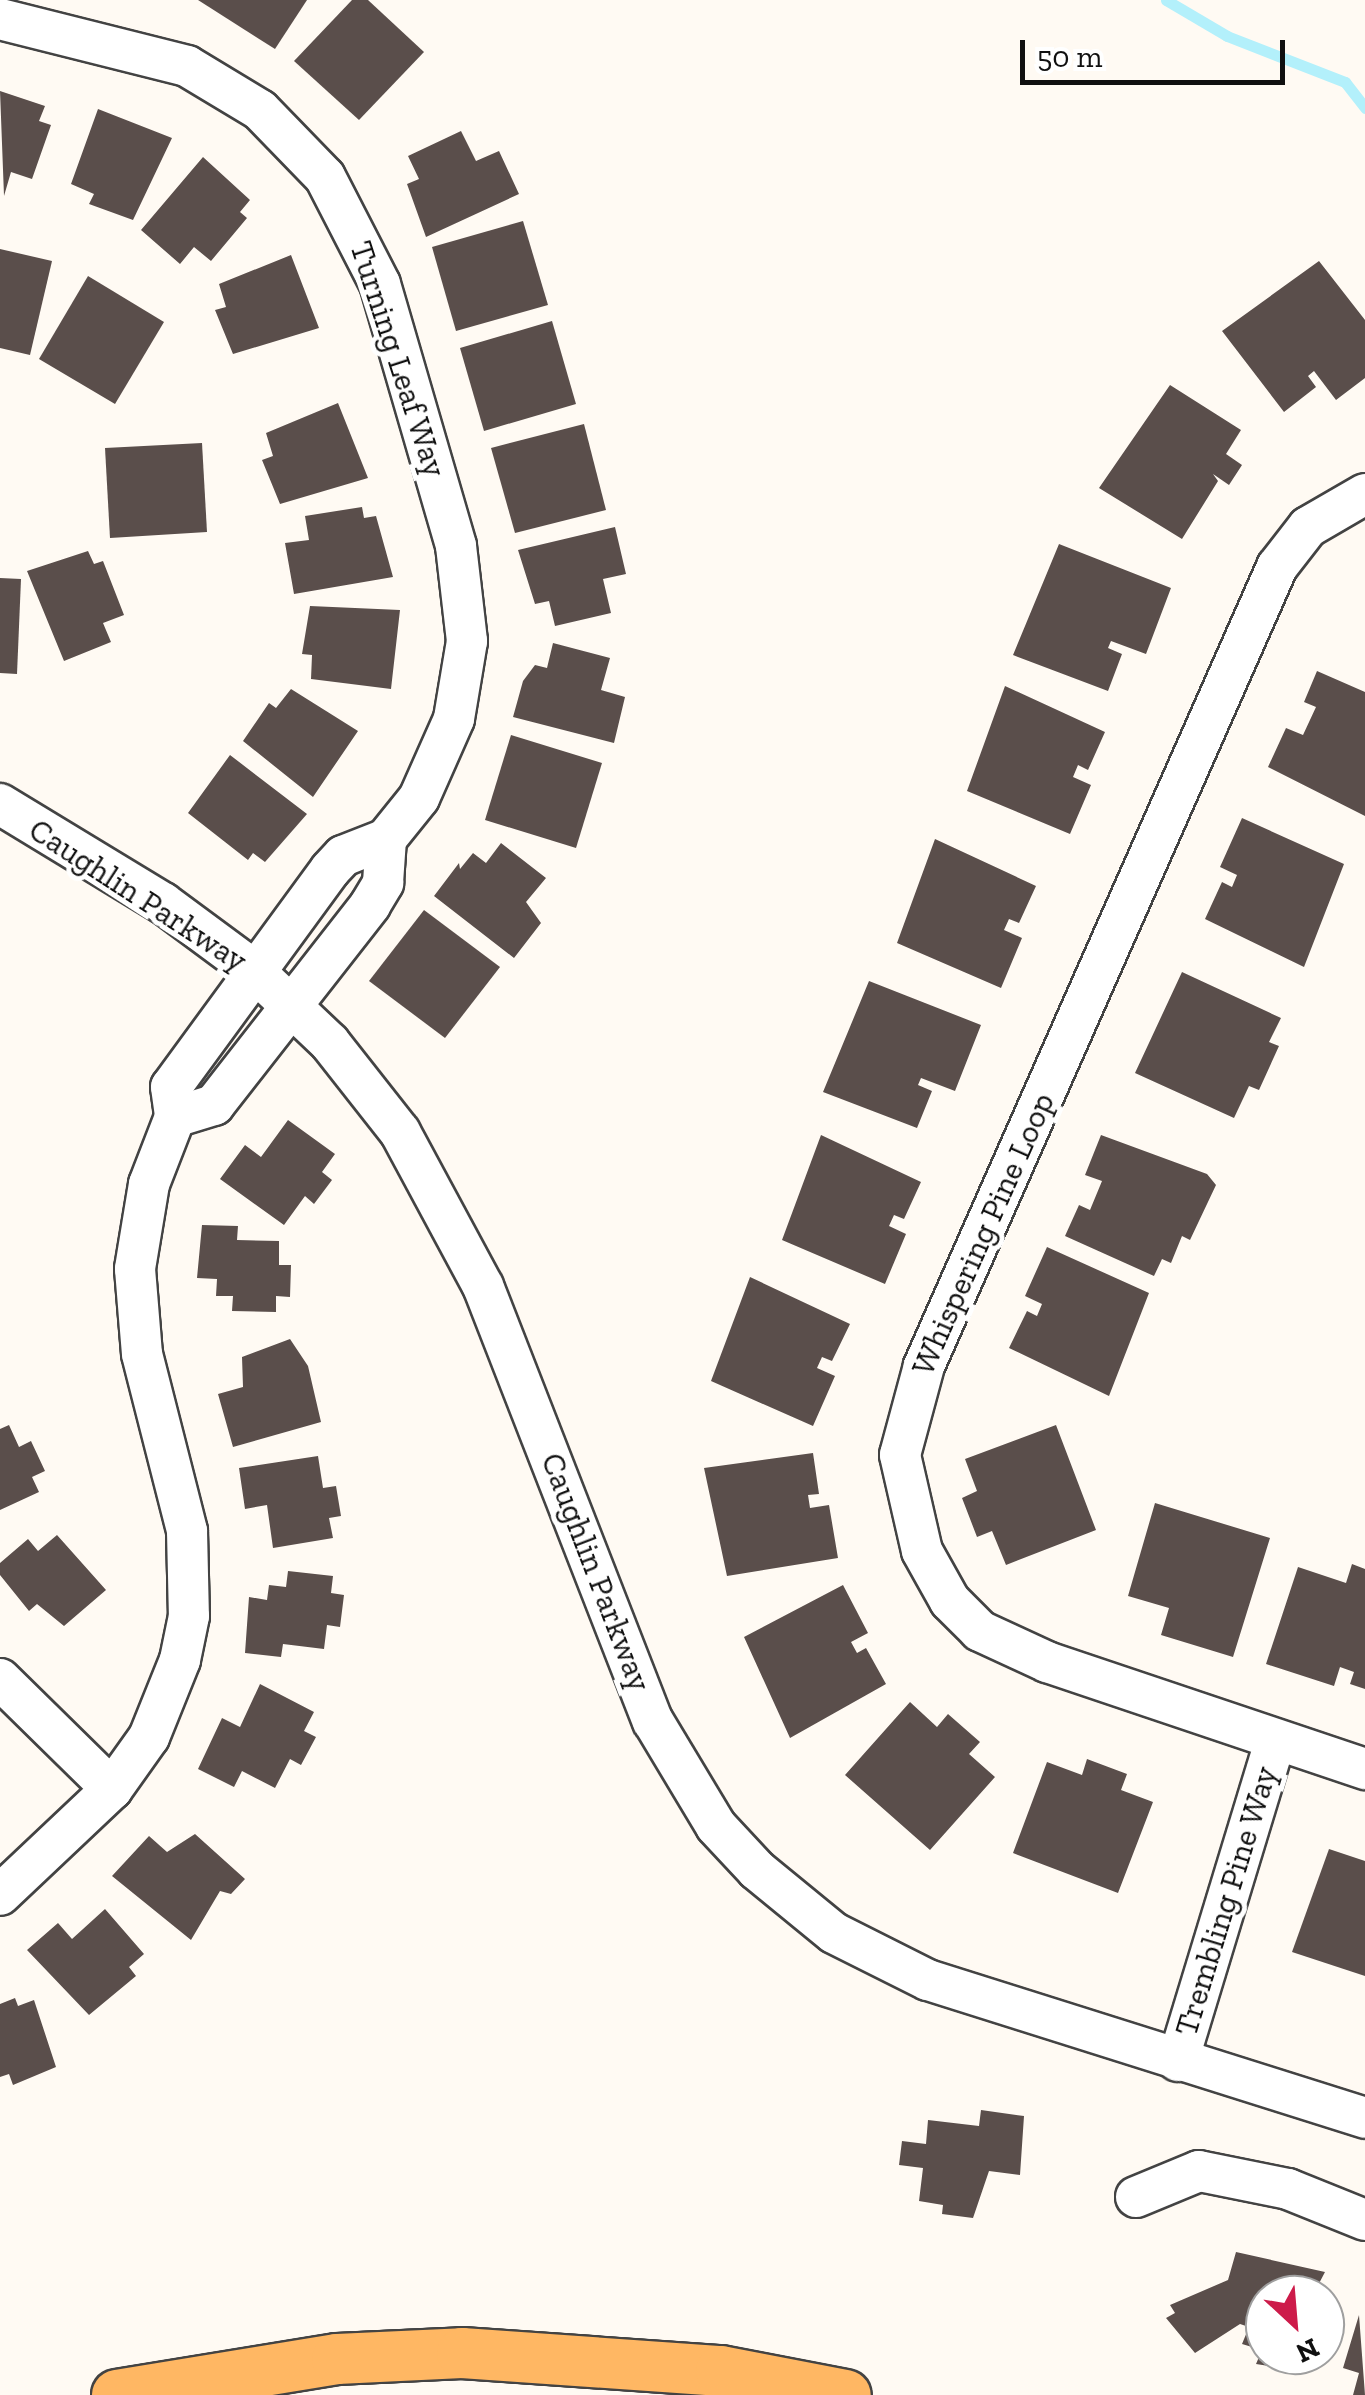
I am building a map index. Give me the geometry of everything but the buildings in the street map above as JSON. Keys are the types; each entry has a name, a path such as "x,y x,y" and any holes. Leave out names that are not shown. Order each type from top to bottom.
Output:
{"main road":[{"path":"116,2395 337,2359 462,2353 684,2367 846,2395"}],"street":[{"name":"Turning Leaf Way","path":"0,19 143,52 221,84 297,144 363,240 467,598 464,680 450,733 419,798 386,839 343,856 252,968 178,1070 171,1087 175,1117 149,1184 135,1298 187,1531 189,1616 168,1699 112,1789 0,1895"},
{"name":"Whispering Pine Loop","path":"1365,494 1308,527 1277,567 924,1366 900,1455 922,1550 950,1601 980,1631 1275,1741 1365,1769"},
{"name":"Caughlin Parkway","path":"0,804 163,903 252,968 292,1003 400,1132 460,1236 653,1720 716,1826 796,1905 880,1960 1178,2061 1365,2118"},
{"path":"175,1117 214,1104 292,1003 383,883 386,839"},
{"path":"0,1679 112,1789"},
{"name":"Trembling Pine Way","path":"1178,2061 1275,1741"},
{"path":"1136,2197 1199,2171 1288,2188 1365,2220"}],"waterway":[{"path":"1166,0 1227,36 1345,82 1365,108"}]}
